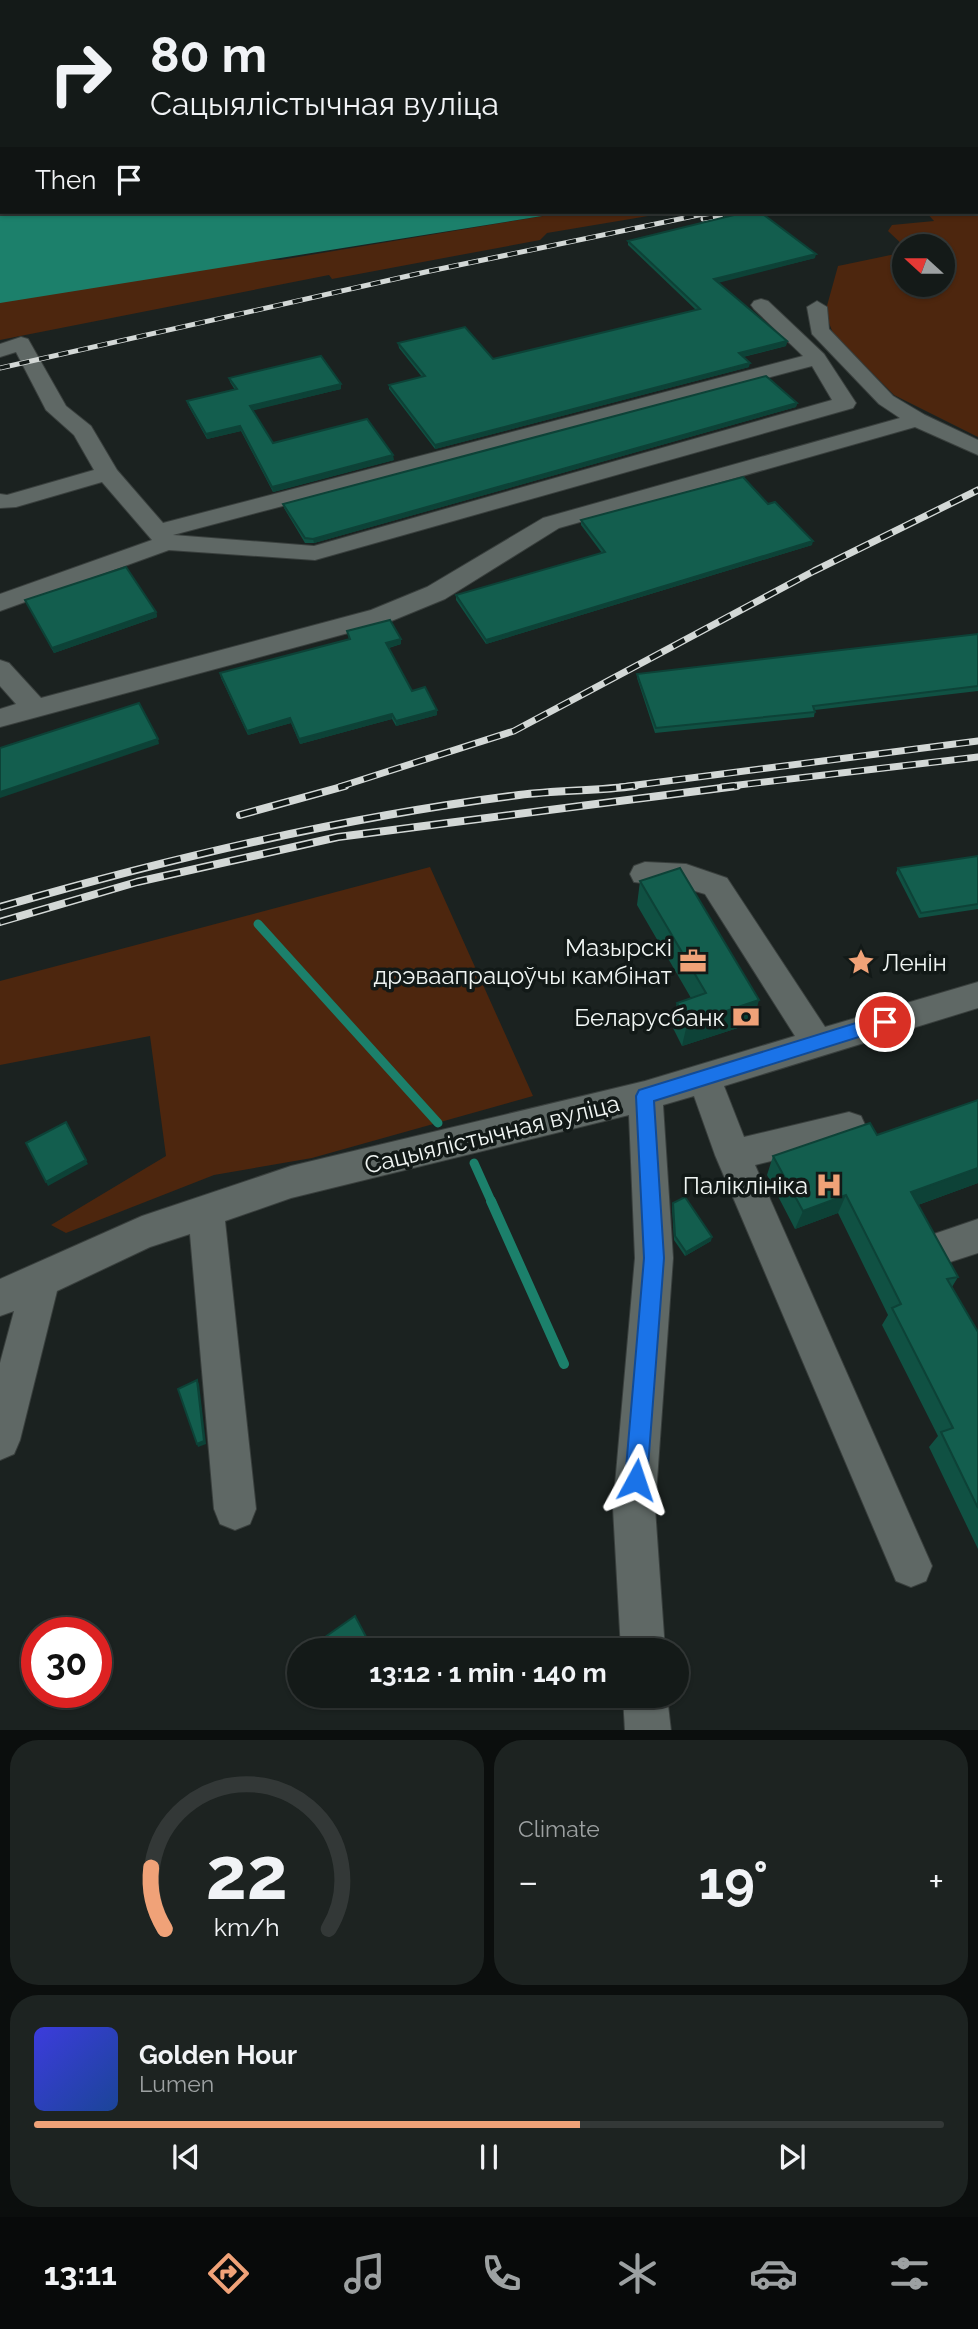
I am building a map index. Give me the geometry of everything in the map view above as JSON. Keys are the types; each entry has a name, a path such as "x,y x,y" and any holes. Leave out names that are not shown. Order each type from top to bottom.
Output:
{"street":[{"path":"0,351 21,343 57,410 83,430 107,473 163,538 316,553 845,403 817,358 761,305"},
{"path":"817,307 819,330 886,400 917,420 978,448"},
{"path":"0,603 163,538 817,358"},
{"path":"0,718 380,616 436,593 551,523 917,420"},
{"path":"3,503 107,473"},
{"path":"0,669 34,707"},
{"path":"645,874 686,876 716,886 817,1043"},
{"name":"Сацыялістычная вуліца","path":"0,1298 142,1233 291,1182 645,1096 978,995"},
{"path":"704,1077 733,1155 911,1566"},
{"path":"642,1638 634,1508 654,1258 645,1096"},
{"path":"733,1155 849,1127"},
{"path":"206,1211 235,1510"},
{"path":"0,1440 41,1278"},
{"path":"647,1708 648,1730"}],"shaded area":[{"path":"0,214 555,214 0,303"},
{"path":"555,214 660,214 547,233 540,240 332,279 329,275 0,340 0,252 280,260"},
{"path":"928,214 978,214 978,437 894,395 833,333 825,313 838,266 892,255 892,298 956,298 956,234 892,235 888,231 892,225 934,221"},
{"path":"430,867 533,1096 312,1158 214,1175 66,1233 51,1225 166,1156 150,1036 0,1065 0,981"}],"building":[{"path":"738,214 763,214 816,254 714,279 787,341 739,353 750,363 435,445 389,385 425,376 398,343 465,327 493,359 700,309 628,241"},
{"path":"321,356 341,384 250,406 273,443 367,419 393,455 272,487 240,426 206,434 187,401 237,389 229,378"},
{"path":"766,376 797,403 313,539 305,538 283,504"},
{"path":"743,477 768,504 775,502 813,541 486,640 456,595 605,552 581,520"},
{"path":"126,567 156,612 52,648 25,600"},
{"path":"390,620 401,639 386,643 412,691 425,687 437,710 396,721 392,714 299,739 290,718 247,731 220,673 350,639 347,631"},
{"path":"978,634 978,686 813,706 815,712 656,728 637,674"},
{"path":"139,703 158,739 0,792 0,748"},
{"path":"978,856 978,904 921,913 898,868"},
{"path":"680,868 759,1000 687,1024 677,1003 706,993 640,881"},
{"path":"978,1100 978,1168 911,1192 958,1277 947,1279 978,1332 978,1508 941,1432 953,1428 892,1308 901,1304 846,1195 803,1211 773,1156 870,1123 877,1135"},
{"path":"66,1122 86,1160 46,1182 26,1143"},
{"path":"685,1197 712,1237 686,1252 675,1236 673,1203"},
{"path":"197,1380 204,1441 197,1444 178,1389"},
{"path":"355,1616 367,1638 324,1638"}],"waterway":[{"path":"258,924 438,1123"},
{"path":"474,1163 492,1203"},
{"path":"491,1201 564,1364"}],"railway":[{"path":"0,368 430,271 703,214"},
{"path":"703,219 730,214"},
{"path":"339,787 514,731 814,571 978,490"},
{"path":"621,787 978,741"},
{"path":"722,787 978,757"},
{"path":"240,815 345,786"},
{"path":"0,907 128,872 322,827 519,795 635,786"},
{"path":"0,922 137,882 338,837 737,786"}],"place":[{"name":"Мазырскі дрэваапрацоўчы камбінат","path":"693,961"},
{"name":"Ленін","path":"861,962"},
{"name":"Беларусбанк","path":"746,1017"},
{"name":"Паліклініка","path":"829,1185"}],"route":[{"path":"636,1480 654,1258 645,1096 885,1022"}]}
